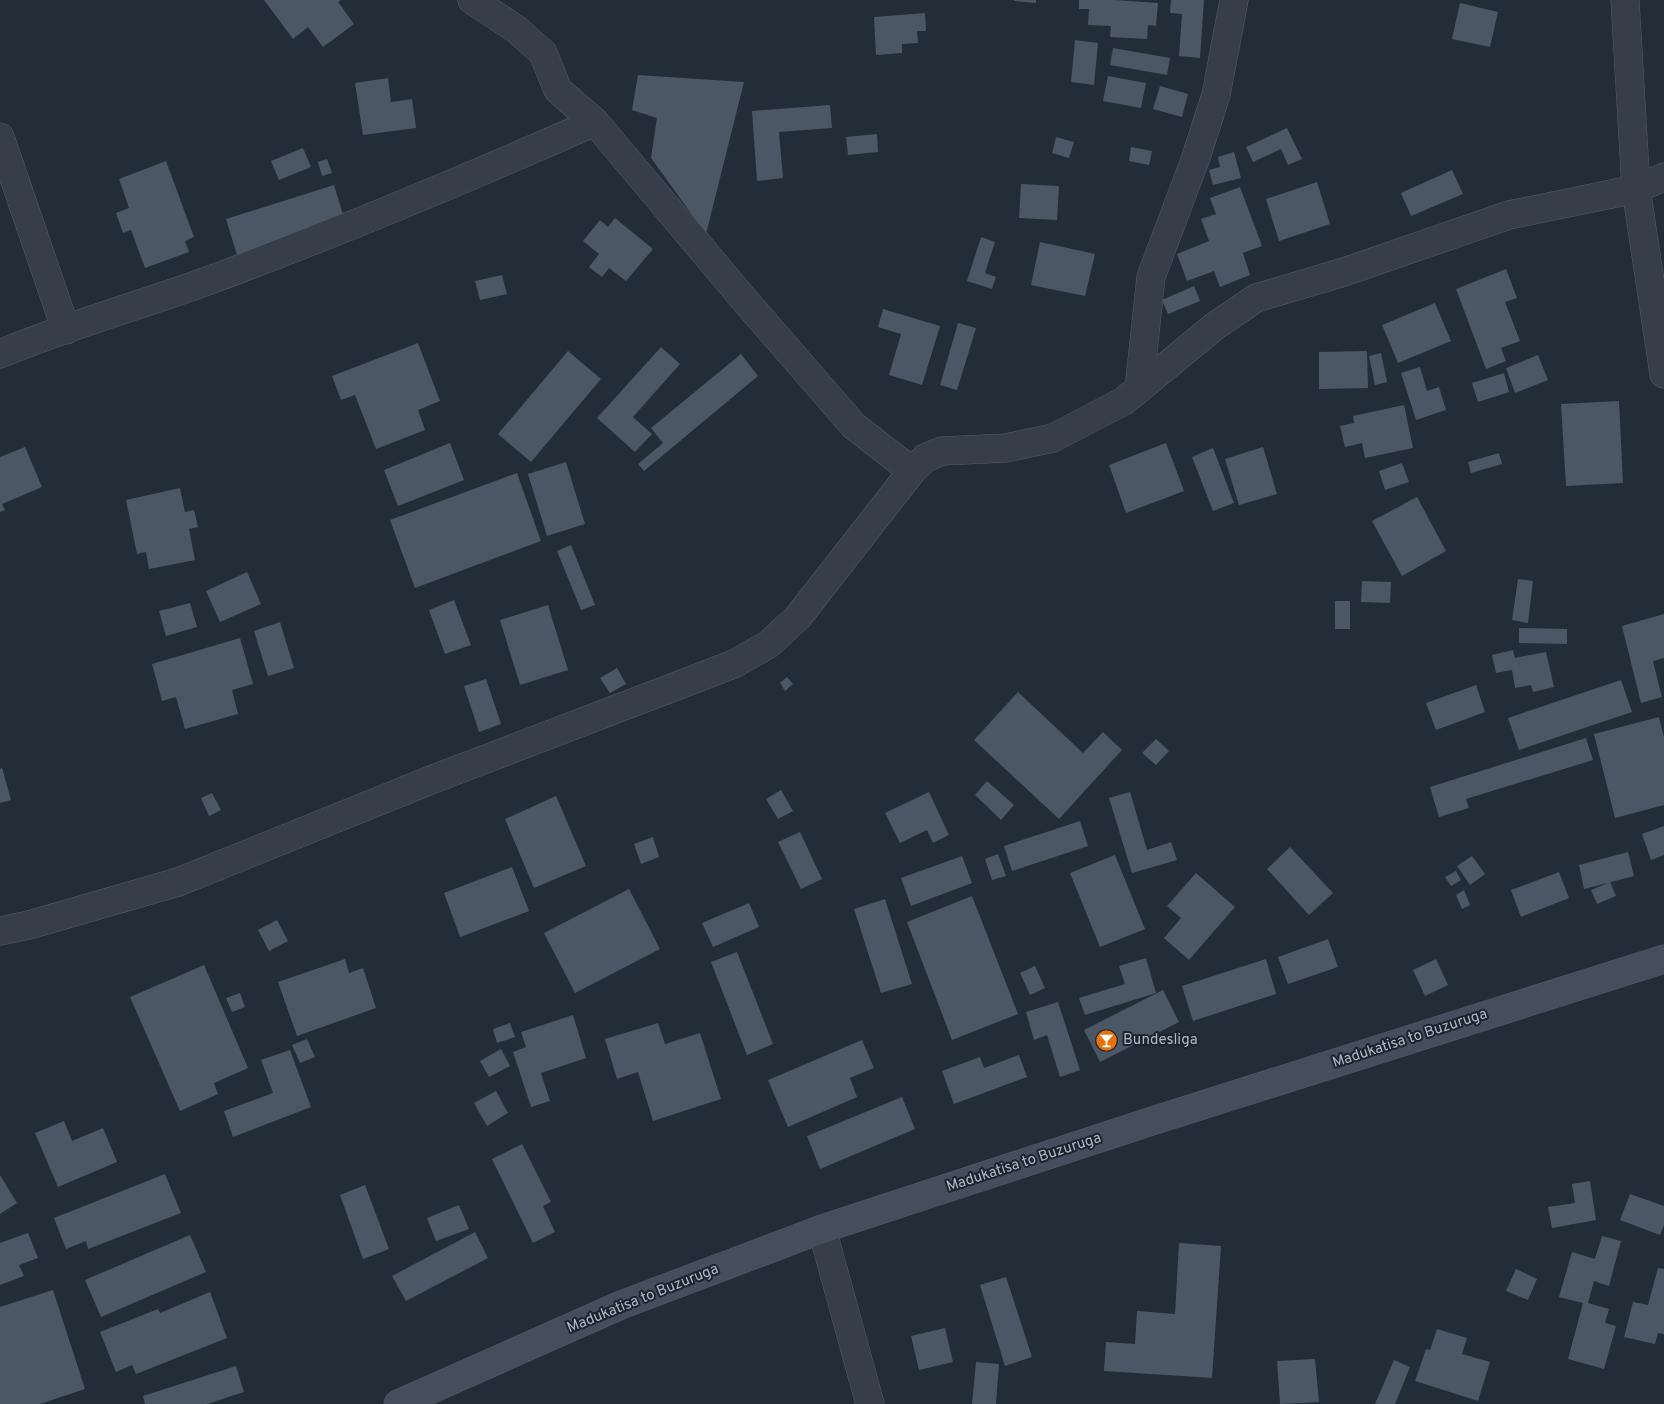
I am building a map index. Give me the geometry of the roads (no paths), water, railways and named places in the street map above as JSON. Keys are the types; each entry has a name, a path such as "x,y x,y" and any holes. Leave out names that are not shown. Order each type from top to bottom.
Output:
{"main road":[{"name":"Madukatisa to Buzuruga","path":"398,1404 621,1305 822,1229 1149,1122 1664,959"}],"street":[{"path":"472,0 516,29 543,53 558,90 595,122 742,297 854,426 912,471"},
{"path":"1138,389 1151,277 1195,160 1216,95 1234,0"},
{"path":"1625,0 1636,188 1664,374"},
{"path":"0,354 196,285 358,223 595,122"},
{"path":"0,137 66,330"},
{"path":"0,931 29,925 178,882 436,778 734,664 769,644 798,617 912,471 926,458 942,451 1006,448 1053,438 1124,401 1215,326 1256,298 1344,272 1508,215 1636,188 1664,177"},
{"path":"822,1229 870,1404"}],"place":[{"name":"Bundesliga","path":"1107,1040"}]}
